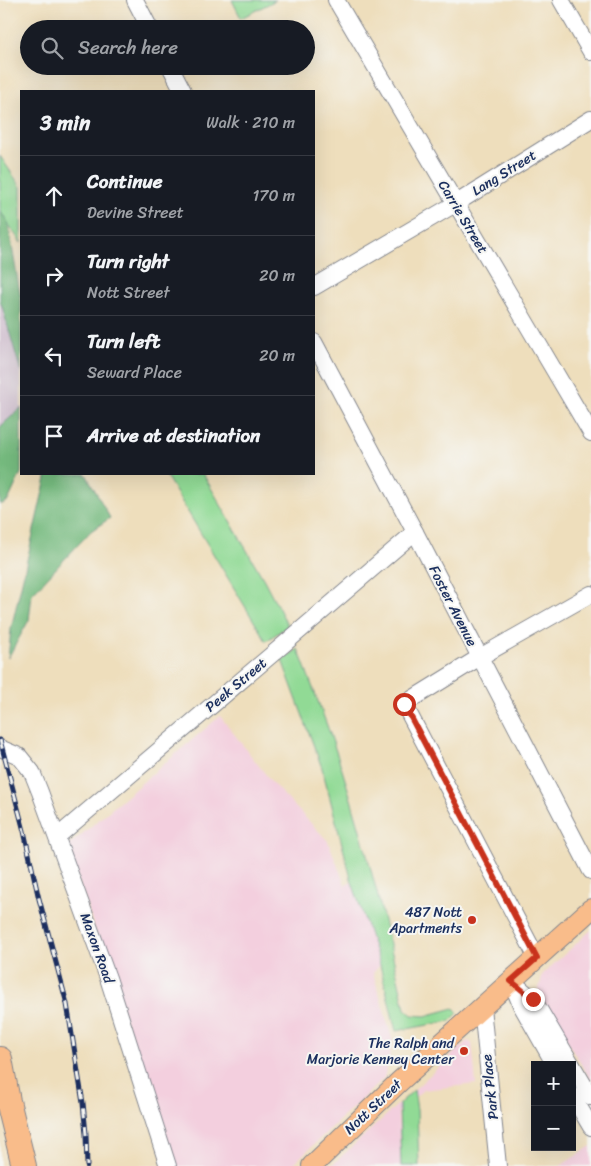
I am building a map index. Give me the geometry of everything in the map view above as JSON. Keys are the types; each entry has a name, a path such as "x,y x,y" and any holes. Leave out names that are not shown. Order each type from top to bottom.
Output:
{"highway":[{"path":"0,1059 24,1166"}],"main road":[{"name":"Nott Street","path":"312,1166 387,1094 591,909"}],"street":[{"path":"135,0 145,20"},
{"name":"Carrie Street","path":"336,0 591,433"},
{"path":"561,0 591,52"},
{"path":"175,75 182,90"},
{"name":"Lang Street","path":"315,286 455,204 591,119"},
{"name":"Foster Avenue","path":"315,344 591,870"},
{"name":"Peek Street","path":"57,837 415,532"},
{"path":"537,958 404,704 480,657 591,594"},
{"name":"Maxon Road","path":"0,748 19,756 32,772 108,978 168,1166"},
{"path":"511,981 521,1005 553,1061"},
{"path":"511,981 533,999 570,1061"},
{"name":"Park Place","path":"482,1008 498,1166"},
{"path":"576,1072 591,1097"},
{"path":"576,1102 591,1127"}],"shaded area":[{"path":"0,299 20,369 20,409 0,427"},
{"path":"220,716 274,785 328,841 345,885 352,882 380,965 373,973 393,1042 384,1078 291,1166 175,1166 67,847"},
{"path":"591,930 591,1081 538,992 543,974"},
{"path":"467,1041 472,1043 476,1084 423,1090 398,1112 401,1166 331,1166"},
{"path":"591,1146 591,1166 560,1166"}],"green space":[{"path":"232,0 276,0 241,18"},
{"path":"0,156 20,186 20,241 0,211"},
{"path":"0,211 8,222 20,294 20,369 0,299"},
{"path":"20,409 20,475 8,501 0,505 0,427"},
{"path":"47,475 87,475 110,518 91,531 32,594 29,620 8,658 11,629"},
{"path":"166,475 204,475 264,580 288,626 266,641"},
{"path":"298,649 330,732 349,791 375,884 405,1009 412,1015 425,1016 454,1008 458,1013 450,1021 396,1031 380,965 352,882 322,768 282,660"},
{"path":"414,1090 417,1110 419,1166 401,1166 399,1104"}],"railway":[{"path":"0,740 67,1004 83,1103 87,1166"}],"place":[{"name":"487 Nott Apartments","path":"472,920"},
{"name":"The Ralph and Marjorie Kenney Center","path":"464,1051"}],"route":[{"path":"404,704 537,958 511,981 533,999"}]}
